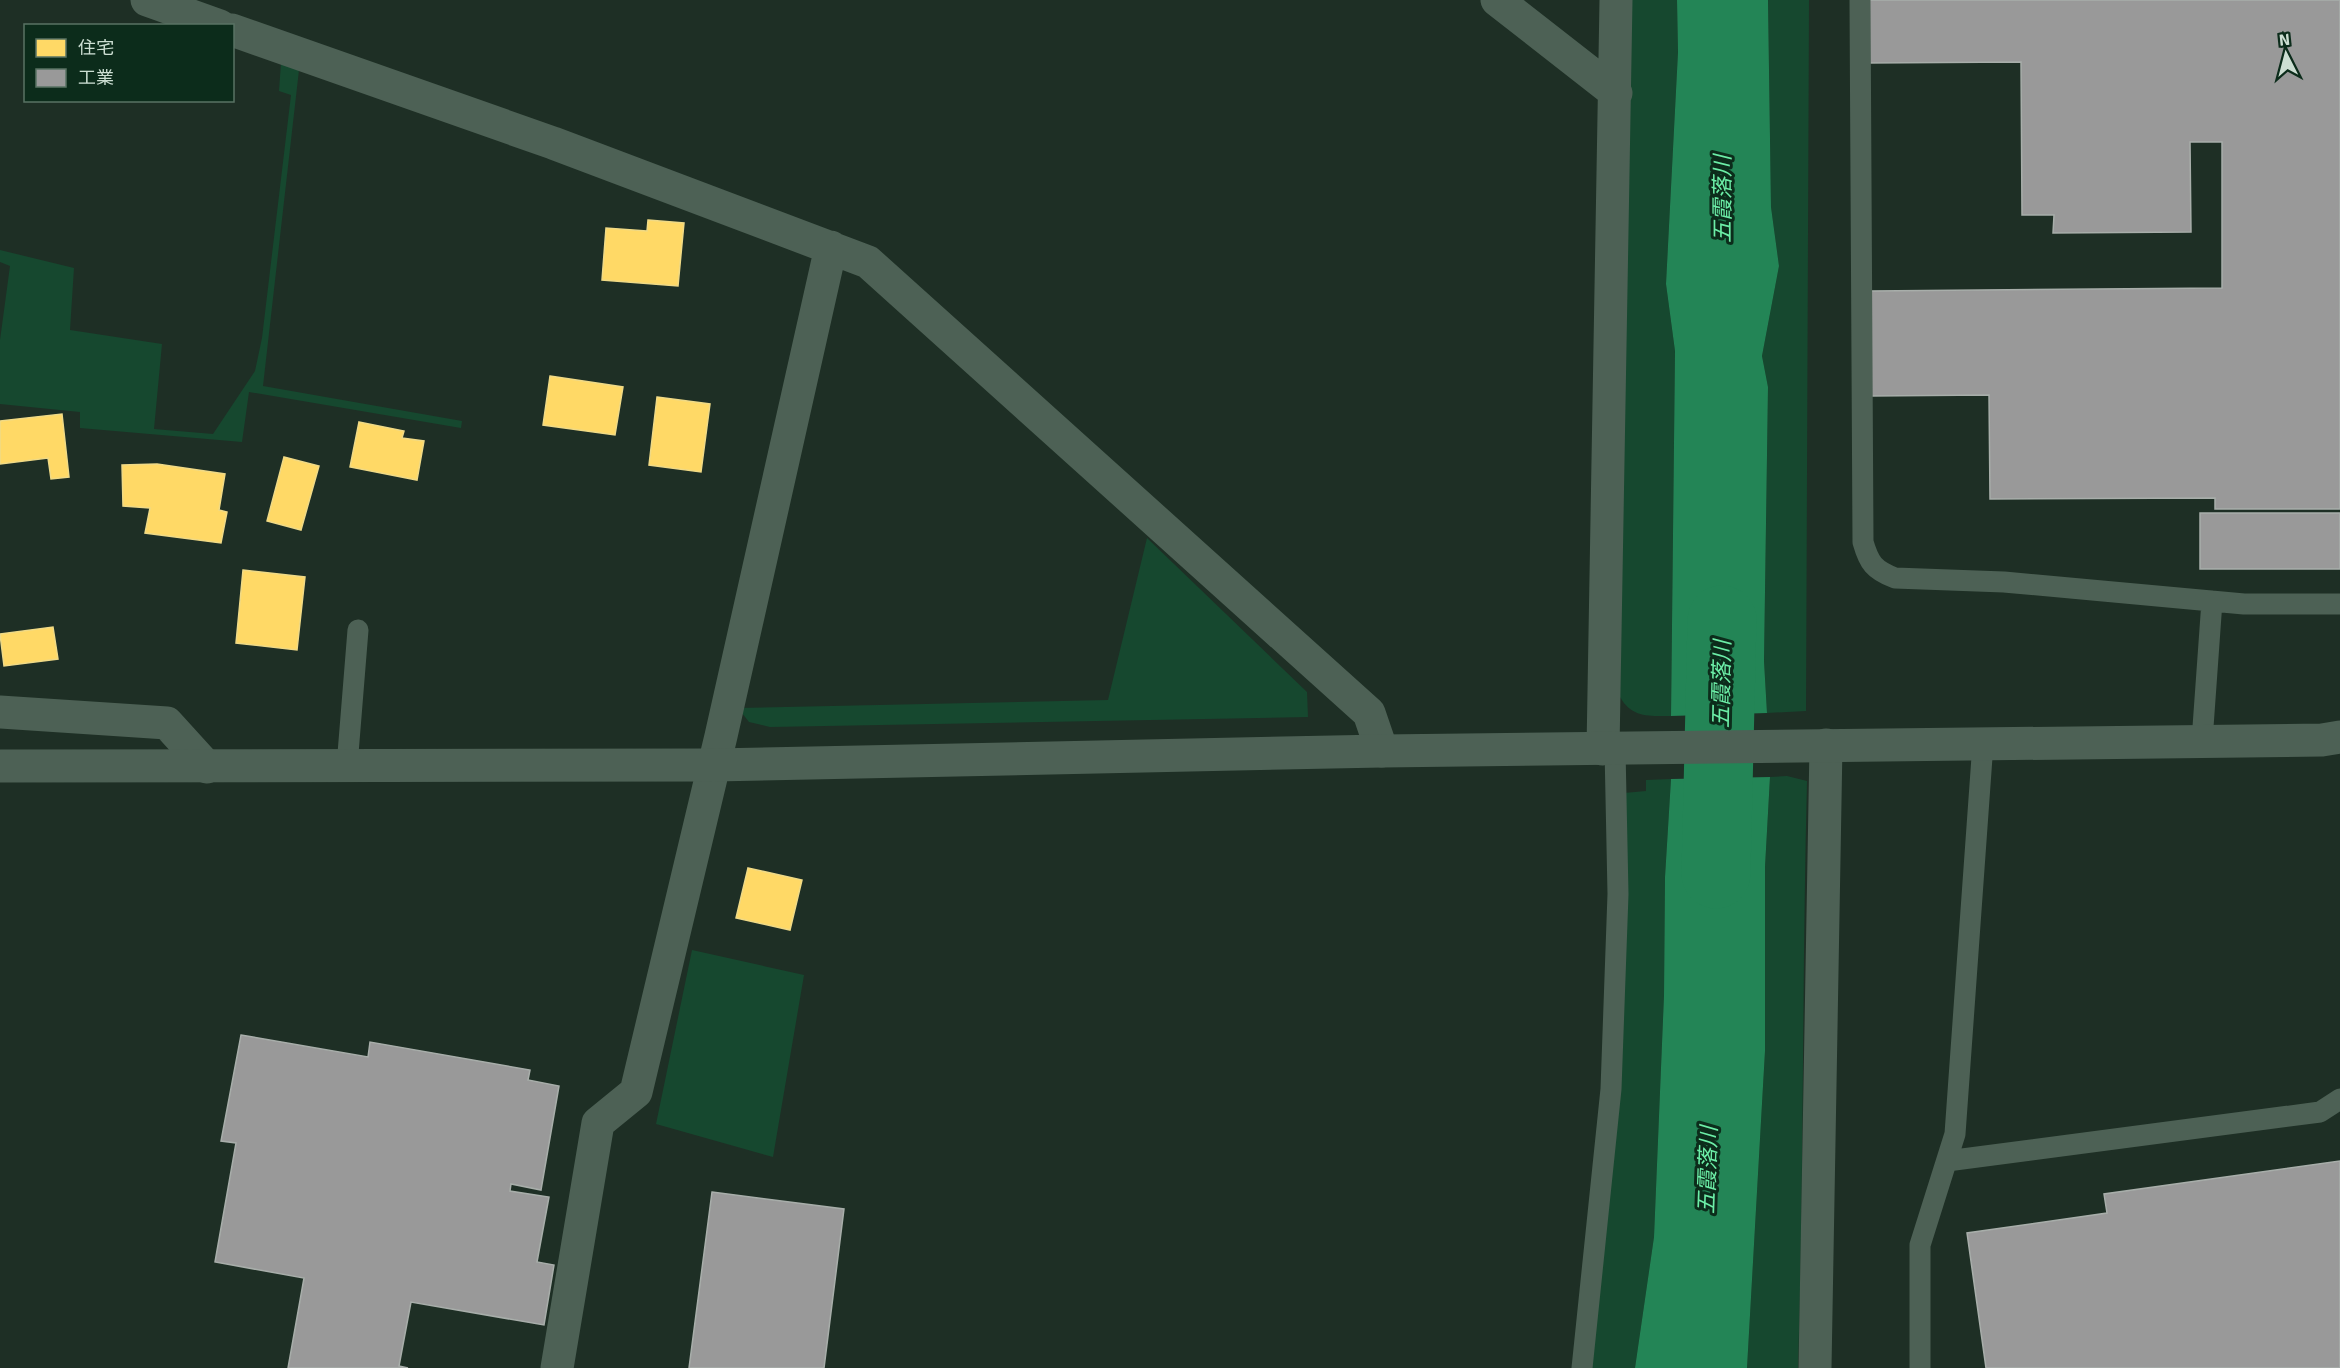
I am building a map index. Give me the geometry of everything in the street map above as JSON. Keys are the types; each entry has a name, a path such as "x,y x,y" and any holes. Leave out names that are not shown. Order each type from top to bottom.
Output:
{"street":[{"path":"147,0 198,14"},
{"path":"1497,0 1616,93"},
{"path":"1616,0 1621,749"},
{"path":"234,31 553,143 868,262 1369,713 1382,751"},
{"path":"558,1368 598,1123 636,1092 714,765 831,247"},
{"path":"0,712 167,723 207,767"},
{"path":"0,766 714,765 1382,751 2322,740 2340,737"},
{"path":"1815,1368 1826,745"}],"lane":[{"path":"1860,0 1863,542 1868,560 1881,572 1895,578 2004,582 2244,604 2340,604"},
{"path":"2202,741 2212,601"},
{"path":"347,766 358,630"},
{"path":"1920,1368 1920,1245 1955,1134 1983,743"},
{"path":"1582,1368 1611,1089 1621,749"},
{"path":"1947,1161 2320,1112 2340,1099"}],"shaded area":[{"path":"1627,0 1677,0 1678,52 1666,284 1675,351 1671,716 1648,716 1636,712 1630,709 1620,697"},
{"path":"1768,0 1809,0 1806,711 1767,713 1764,661 1768,387 1762,356 1779,266 1771,207"},
{"path":"281,63 299,70 263,386 462,421 461,428 249,392 242,442 80,428 80,412 0,404 0,340 10,266 0,262 0,250 74,268 70,330 162,344 154,429 213,434 255,371 262,338 291,95 279,91"},
{"path":"1147,538 1307,692 1308,717 770,727 749,722 738,708 1108,700"},
{"path":"1787,776 1807,781 1798,1368 1747,1368 1765,1051 1765,867 1770,777"},
{"path":"1671,779 1665,877 1664,995 1654,1237 1635,1368 1589,1368 1624,793 1646,791 1646,780"},
{"path":"692,950 804,975 773,1157 656,1124"}],"water":[{"path":"1677,0 1768,0 1771,207 1779,266 1762,356 1768,387 1764,661 1767,713 1671,716 1675,351 1666,284 1678,52"},
{"path":"1770,777 1765,867 1765,1051 1747,1368 1635,1368 1654,1237 1664,995 1665,877 1671,779"}],"building: 住宅":[{"path":"648,220 684,223 678,286 602,280 606,228 647,231"},
{"path":"550,376 623,387 615,435 543,425"},
{"path":"657,397 710,404 701,472 649,465"},
{"path":"62,414 69,477 51,479 48,458 0,464 0,421"},
{"path":"359,422 404,431 402,438 424,441 417,480 350,467"},
{"path":"284,457 319,466 301,530 267,521"},
{"path":"157,464 225,474 219,510 227,512 221,543 145,533 150,508 123,506 122,465"},
{"path":"243,570 305,577 297,650 236,643"},
{"path":"53,627 58,659 4,666 0,634"},
{"path":"748,868 802,880 790,930 736,918"}],"building: 工業":[{"path":"1867,0 2340,0 2340,509 2215,509 2215,498 1990,499 1989,395 1871,396 1871,291 2222,288 2222,142 2190,142 2191,232 2053,233 2054,215 2022,215 2021,62 1867,63"},
{"path":"2200,513 2340,513 2340,569 2200,569"},
{"path":"241,1035 368,1057 370,1042 530,1070 528,1080 559,1086 541,1190 511,1184 510,1191 549,1197 537,1262 554,1265 544,1325 411,1302 399,1366 408,1368 288,1368 304,1278 215,1262 236,1143 221,1141"},
{"path":"2340,1161 2340,1368 1986,1368 1967,1233 2107,1213 2104,1194"},
{"path":"712,1192 844,1209 824,1368 689,1368"}],"waterway":[{"name":"五霞落川","path":"1716,874 1722,620"}]}
